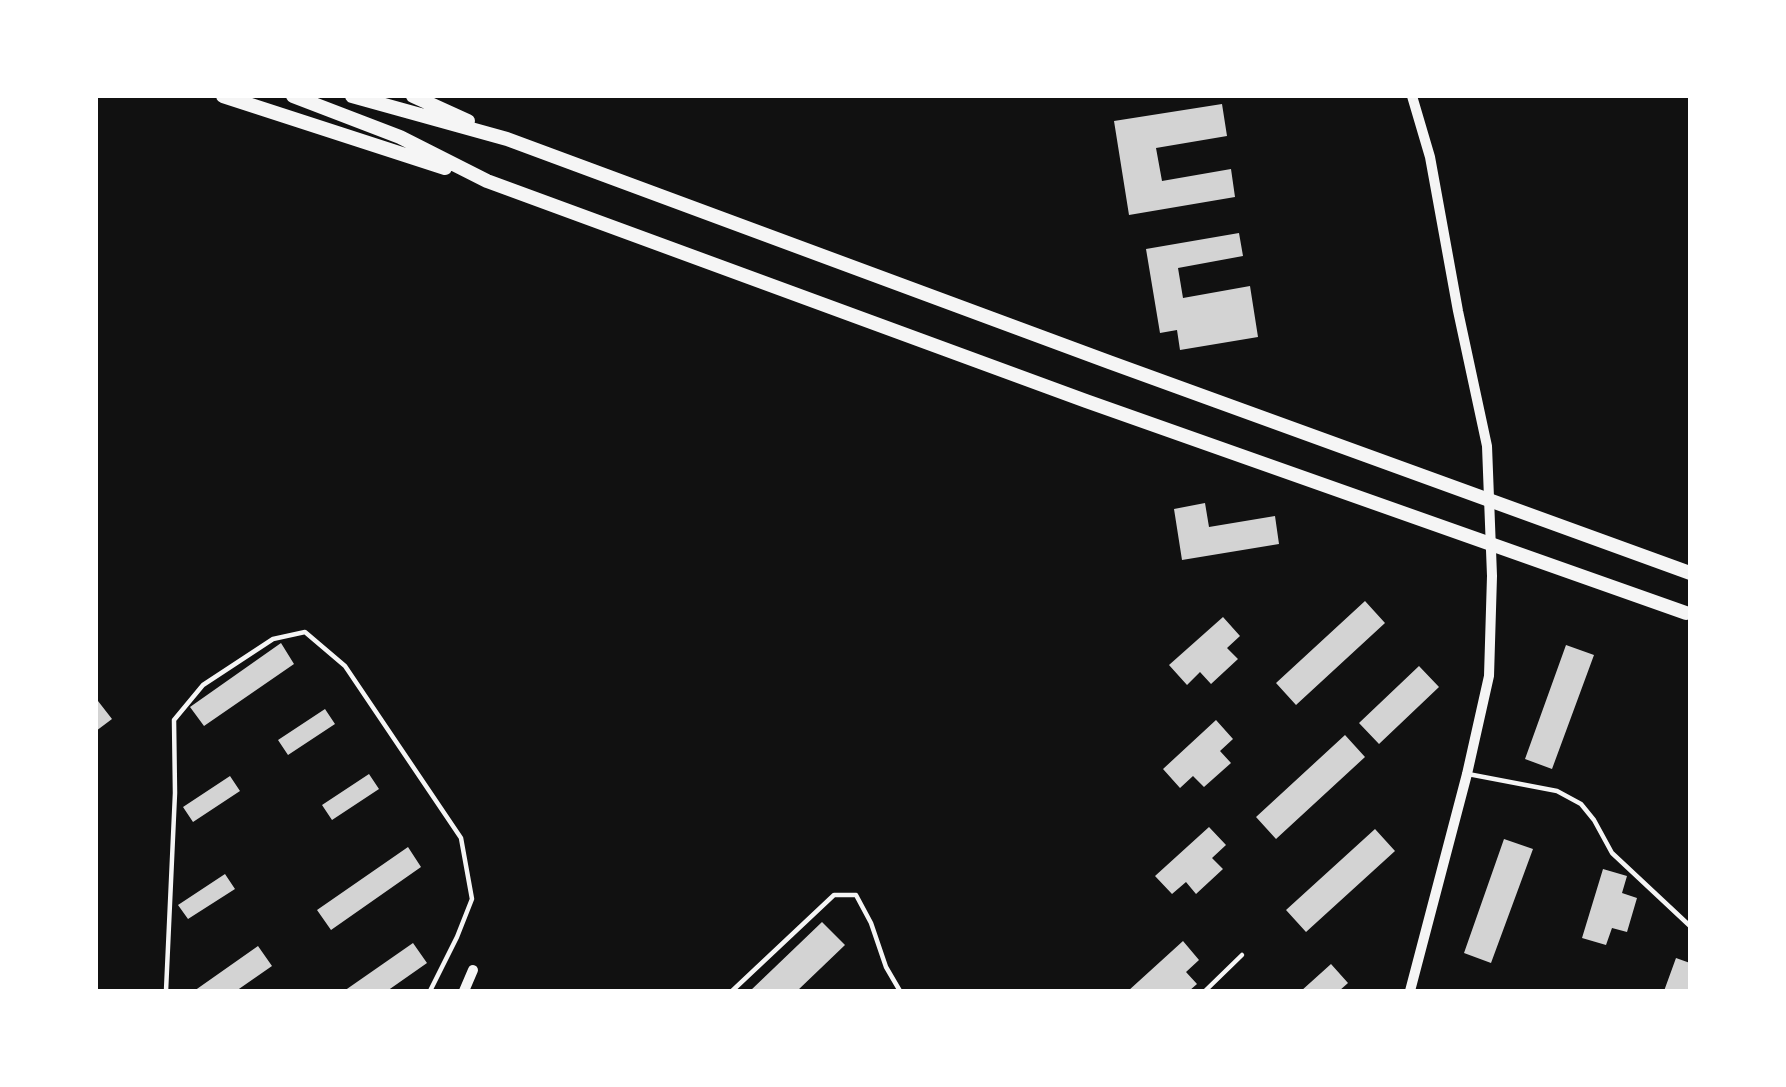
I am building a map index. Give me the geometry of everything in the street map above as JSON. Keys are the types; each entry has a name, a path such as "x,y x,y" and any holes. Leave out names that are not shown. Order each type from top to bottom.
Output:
{"main road":[{"path":"223,96 487,181 1086,401 1686,613"},
{"path":"293,96 400,137 487,181"},
{"path":"352,96 508,139"},
{"path":"413,96 508,139 1109,362 1690,573"}],"street":[{"path":"1409,991 1467,774 1489,676 1492,576 1487,446 1458,311 1430,157 1412,96"},
{"path":"464,991 473,970"}],"lane":[{"path":"166,991 175,793 174,720 203,685 273,639 305,632 345,666 461,838 472,899 457,937 430,991"},
{"path":"1467,774 1557,791 1581,804 1594,820 1612,853 1690,926"},
{"path":"732,991 834,895 856,895 871,923 886,967 901,991"},
{"path":"1205,991 1241,955"}],"building":[{"path":"1222,104 1227,136 1156,148 1162,181 1231,169 1235,197 1129,215 1114,121"},
{"path":"1239,233 1243,256 1178,268 1183,298 1250,286 1258,337 1180,350 1177,330 1160,333 1146,249"},
{"path":"1205,503 1209,527 1275,516 1279,544 1182,560 1174,509"},
{"path":"1365,601 1385,623 1296,705 1276,683"},
{"path":"1223,617 1240,636 1227,648 1238,659 1211,684 1200,672 1187,685 1169,665"},
{"path":"281,643 294,664 204,726 190,707"},
{"path":"1566,645 1594,655 1552,769 1525,759"},
{"path":"1419,666 1439,687 1379,744 1359,723"},
{"path":"98,701 112,719 96,731 96,702"},
{"path":"325,709 335,724 288,755 278,740"},
{"path":"1216,720 1233,739 1220,751 1231,763 1204,787 1193,776 1180,788 1163,769"},
{"path":"1345,735 1365,757 1276,839 1256,817"},
{"path":"369,774 379,789 332,820 322,805"},
{"path":"230,776 240,791 193,822 183,807"},
{"path":"1209,827 1226,845 1212,858 1223,869 1196,894 1186,882 1172,894 1155,876"},
{"path":"1375,829 1395,851 1306,932 1286,910"},
{"path":"1504,839 1533,849 1491,963 1464,953"},
{"path":"408,847 421,867 331,930 317,910"},
{"path":"1603,869 1627,876 1622,893 1637,898 1627,932 1612,928 1606,945 1582,938"},
{"path":"225,874 235,889 188,919 178,905"},
{"path":"822,922 845,945 797,991 750,991"},
{"path":"1183,941 1199,960 1186,972 1197,984 1189,991 1128,991"},
{"path":"413,943 427,963 387,991 344,991"},
{"path":"258,946 272,966 236,991 194,991"},
{"path":"1676,958 1690,963 1690,991 1664,991"},
{"path":"1331,964 1348,983 1339,991 1301,991"}]}
